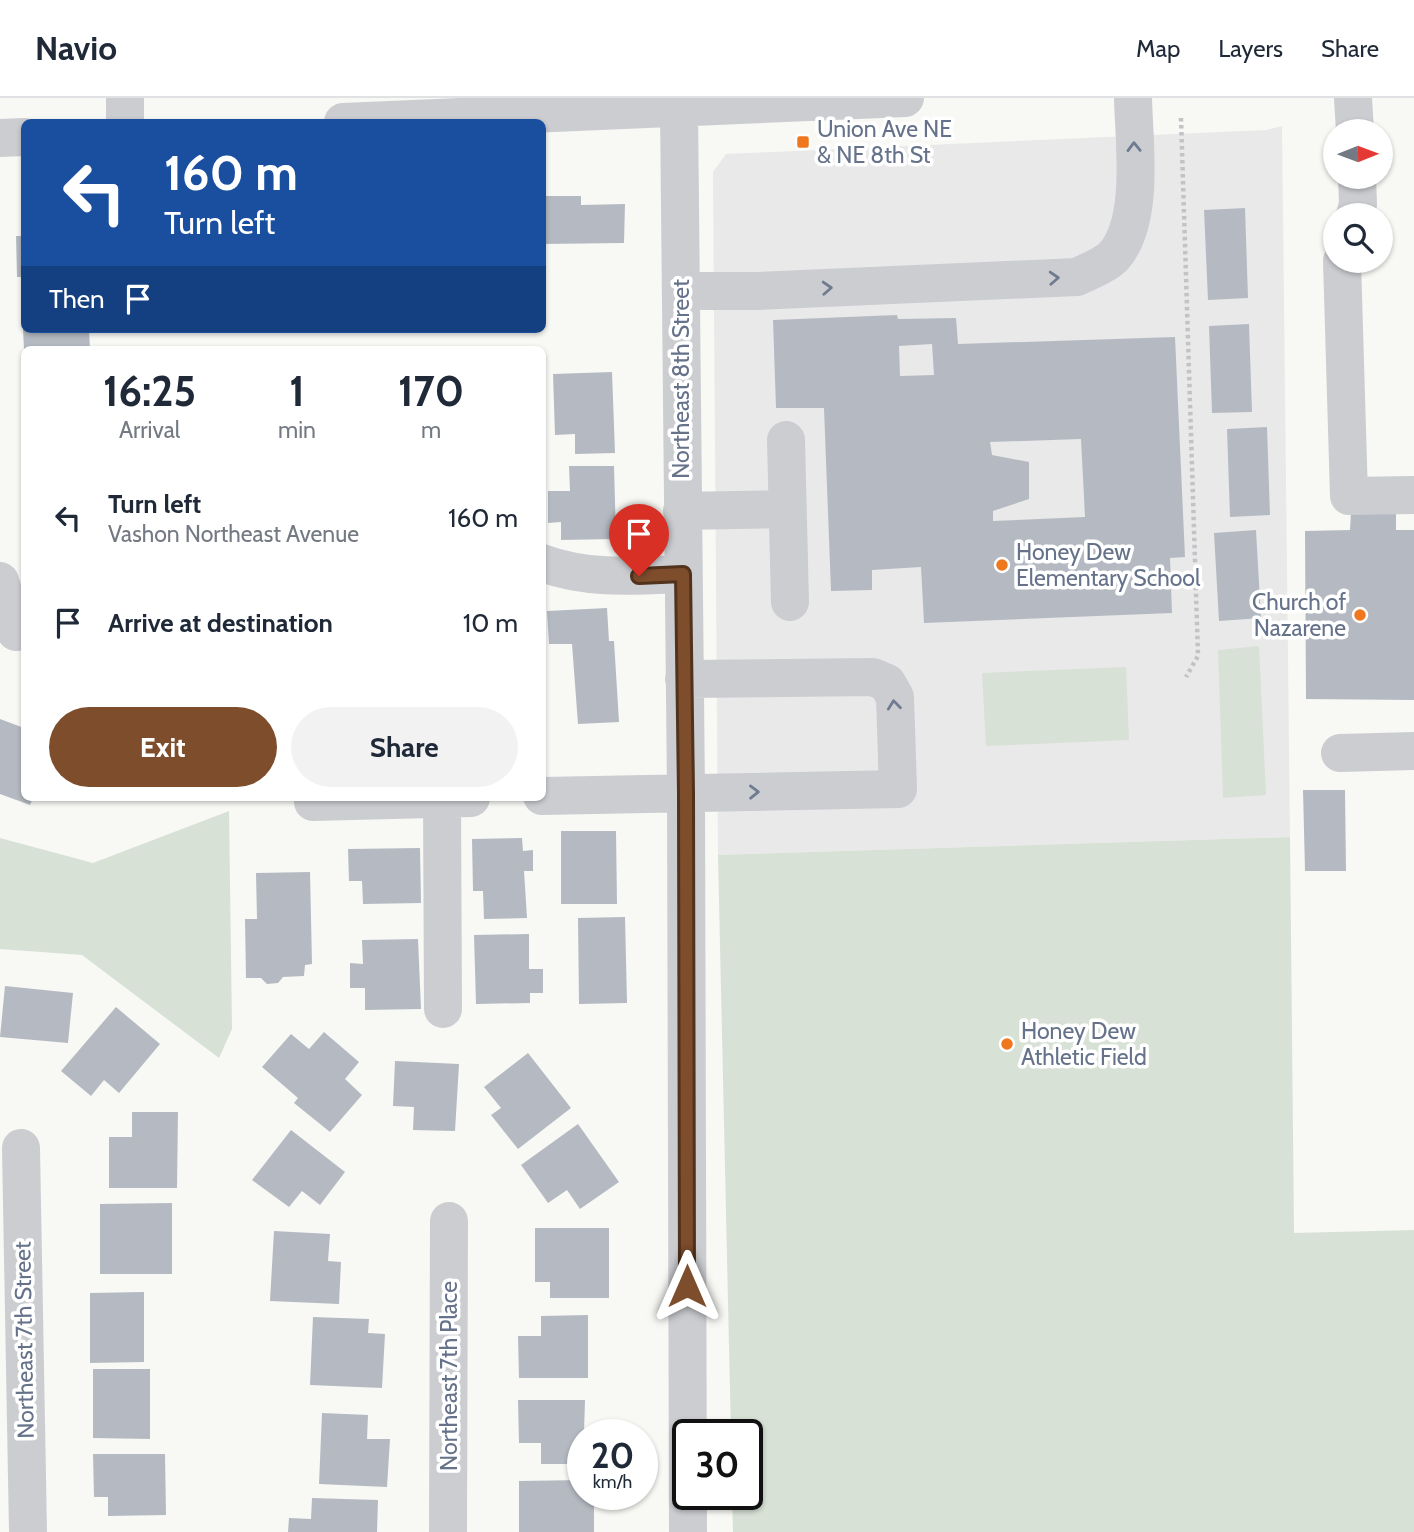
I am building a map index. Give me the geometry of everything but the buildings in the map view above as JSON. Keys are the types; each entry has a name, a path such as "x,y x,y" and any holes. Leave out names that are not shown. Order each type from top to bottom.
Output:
{"street":[{"path":"125,98 125,119"},
{"path":"372,119 495,106 679,108 905,98"},
{"path":"681,291 758,291 1077,277 1113,257 1123,243 1135,196 1133,98"},
{"path":"1353,98 1354,119"},
{"name":"Northeast 8th Street","path":"679,108 686,793 688,1532"},
{"path":"0,138 21,137"},
{"path":"1342,273 1349,496 1414,495"},
{"path":"786,440 790,602"},
{"path":"682,511 787,509"},
{"path":"546,564 588,575 683,574"},
{"path":"0,581 16,632"},
{"path":"546,796 898,789 895,697 887,683 873,677 684,679"},
{"path":"1340,754 1414,751"},
{"path":"442,801 443,1009"},
{"name":"Northeast 7th Street","path":"21,1148 28,1532"},
{"name":"Northeast 7th Place","path":"448,1532 449,1221"}],"path":[{"path":"1181,118 1198,656 1186,677"}],"shaded area":[{"name":"Honey Dew Elementary School","path":"1282,126 1290,837 718,855 713,172 726,154 1266,130"},
{"path":"1259,646 1266,795 1223,798 1218,650"},
{"path":"1126,667 1129,740 986,746 982,673"},
{"path":"229,811 232,1029 219,1058 82,955 0,949 0,838 93,863"},
{"name":"Honey Dew Athletic Field","path":"1290,837 1294,1233 1414,1230 1414,1532 733,1532 732,1510 763,1510 763,1419 731,1419 718,855"}],"place":[{"name":"Union Ave NE & NE 8th St","path":"803,142"},
{"name":"Honey Dew Elementary School","path":"1002,565"},
{"name":"Church of Nazarene","path":"1360,615"},
{"name":"Honey Dew Athletic Field","path":"1007,1044"}],"route":[{"path":"639,576 683,574 687,1286"}]}
